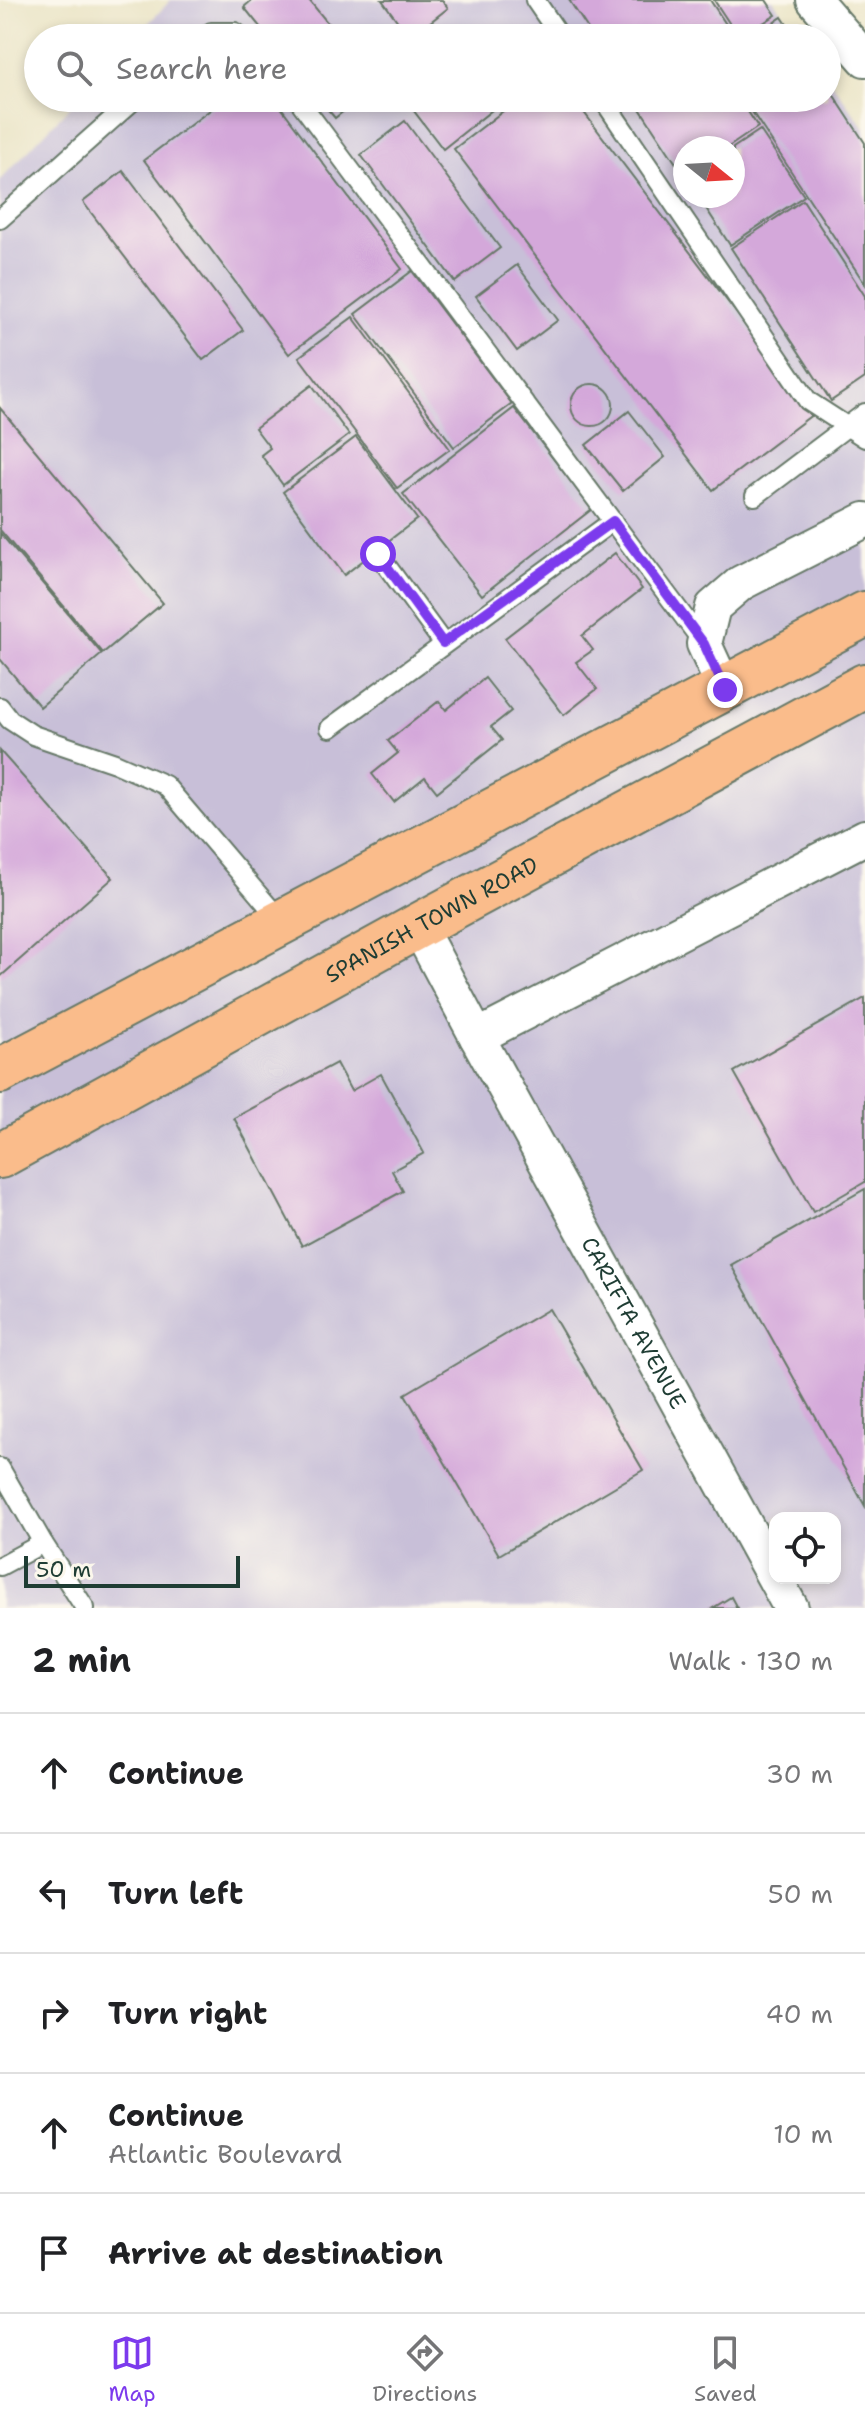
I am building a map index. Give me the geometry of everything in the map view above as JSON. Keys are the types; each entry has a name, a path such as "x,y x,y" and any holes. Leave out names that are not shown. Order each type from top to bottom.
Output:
{"highway":[{"path":"0,1071 280,920 725,690 865,614"},
{"name":"SPANISH TOWN ROAD","path":"0,1156 418,926 865,686"}],"street":[{"path":"814,0 835,24"},
{"path":"841,31 865,59"},
{"path":"725,690 704,644 713,607 741,583 865,520"},
{"path":"477,1037 865,837"},
{"name":"CARIFTA AVENUE","path":"418,926 791,1608"}],"lane":[{"path":"535,0 551,24"},
{"path":"0,219 120,112"},
{"path":"307,112 704,644"},
{"path":"612,112 808,401 865,438"},
{"path":"755,496 865,413"},
{"path":"330,728 613,521"},
{"path":"378,554 443,643"},
{"path":"0,707 10,720 33,735 115,763 165,785 280,920"},
{"path":"0,1468 85,1608"},
{"path":"0,1566 43,1543"}],"shaded area":[{"path":"171,0 773,0 790,24 148,24"},
{"path":"841,96 865,129 865,1608 0,1608 0,180 65,112 841,112"}],"building":[{"path":"252,0 309,0 329,24 258,24 244,7"},
{"path":"382,0 442,0 448,8 428,24 400,24"},
{"path":"569,0 710,0 726,24 585,24"},
{"path":"714,0 766,0 776,15 762,24 730,24"},
{"path":"782,17 787,24 772,24"},
{"path":"841,106 865,143 865,284 752,112 841,112"},
{"path":"207,112 284,112 402,269 289,354 144,160"},
{"path":"415,112 489,112 443,149"},
{"path":"502,112 584,112 813,414 713,490 454,149"},
{"path":"642,112 748,112 758,127 745,136 673,136 673,159"},
{"path":"405,121 500,248 455,282 361,155"},
{"path":"760,130 804,196 730,245 706,208 745,208 745,140"},
{"path":"123,171 243,330 203,360 83,202"},
{"path":"803,200 865,296 865,378 831,401 731,248"},
{"path":"517,265 558,320 517,351 476,296"},
{"path":"412,271 512,404 454,447 355,314"},
{"path":"353,317 450,449 397,488 299,357"},
{"path":"592,384 607,390 613,405 607,420 592,426 577,420 571,405 577,390"},
{"path":"312,385 349,435 283,485 261,455 270,448 255,428"},
{"path":"0,408 163,603 103,653 0,530"},
{"path":"514,408 592,509 482,595 403,494"},
{"path":"629,411 665,457 623,491 586,445"},
{"path":"356,437 417,519 344,575 283,492"},
{"path":"0,533 102,654 40,707 0,659"},
{"path":"615,553 642,589 582,636 593,650 576,662 597,689 564,715 505,638"},
{"path":"485,678 511,711 491,727 502,740 437,792 425,777 394,802 372,774 398,753 388,741 439,701 446,710"},
{"path":"0,751 113,878 0,977"},
{"path":"865,998 865,1182 813,1212 734,1072"},
{"path":"336,1063 351,1091 381,1074 424,1153 392,1171 403,1191 302,1246 234,1118"},
{"path":"865,1189 865,1506 731,1265"},
{"path":"549,1309 643,1470 499,1555 405,1394"},
{"path":"731,1597 737,1608 713,1608"}],"route":[{"path":"378,554 443,643 613,521 704,644 725,690"}]}
